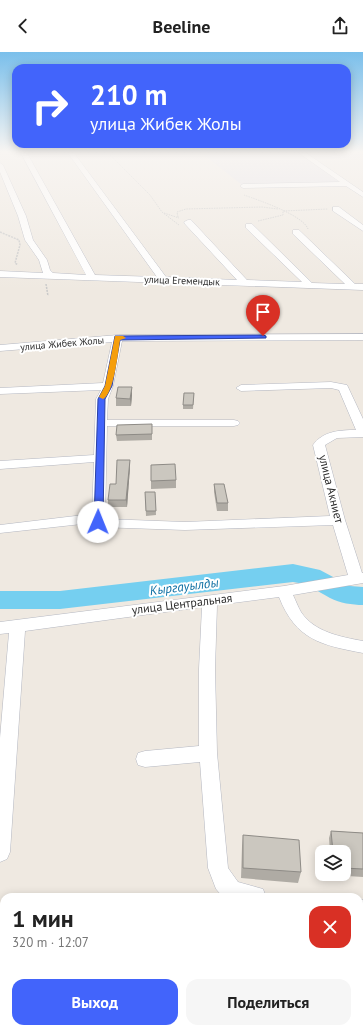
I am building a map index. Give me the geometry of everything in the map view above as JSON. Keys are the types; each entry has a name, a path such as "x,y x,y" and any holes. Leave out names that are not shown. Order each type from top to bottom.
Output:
{"street":[{"path":"15,199 22,216 29,240 43,260 46,271 51,276"},
{"path":"49,199 92,277"},
{"path":"104,199 163,279"},
{"path":"336,209 363,229"},
{"path":"188,222 244,282"},
{"path":"249,226 310,285"},
{"path":"296,232 352,286"},
{"name":"улица Егемендык","path":"0,274 363,287"},
{"name":"улица Жибек Жолы","path":"0,348 118,338 363,337"},
{"path":"118,338 108,386 102,399 98,522 185,526 338,520"},
{"path":"241,388 332,384 343,387 363,432"},
{"path":"0,391 108,386"},
{"path":"101,423 234,423"},
{"name":"улица Акниет","path":"360,579 338,520 319,444 323,439 330,435 363,432"},
{"path":"0,465 100,458"},
{"path":"0,529 99,518"},
{"name":"улица Центральная","path":"0,628 284,591 360,579"},
{"path":"284,591 296,617 309,629 327,638 363,647"},
{"path":"210,601 207,669 208,753 218,868 223,882 236,893"},
{"path":"0,852 18,625"},
{"path":"145,759 208,753"}],"path":[{"path":"153,199 162,212 171,220 189,231 201,236"},
{"path":"252,199 273,205 283,211 293,214 308,226 308,230 296,232"},
{"path":"178,217 177,212 186,209 262,207 279,209"},
{"path":"283,211 336,209"},
{"path":"249,226 259,221 283,216 283,211"},
{"path":"162,212 188,222"},
{"path":"0,232 19,240 20,245 15,263 18,265"}],"building":[{"path":"118,387 132,387 130,399 116,398"},
{"path":"184,393 194,393 193,405 183,405"},
{"path":"152,424 152,434 116,435 117,425"},
{"path":"117,460 130,460 126,500 108,500 110,484 116,484"},
{"path":"175,464 176,480 151,481 151,465"},
{"path":"214,484 224,484 228,503 217,503"},
{"path":"145,492 155,492 156,511 146,511"},
{"path":"331,831 363,833 363,869 351,868 351,845 332,845"},
{"path":"243,835 299,840 301,872 243,868"}],"waterway":[{"name":"Кыргауылды","path":"0,600 60,600 293,573 311,576 347,594 363,596"}],"slow traffic":[{"path":"103,397 108,386 118,338 123,338"}],"route":[{"path":"98,522 102,399 108,386 118,338 263,336"}]}
